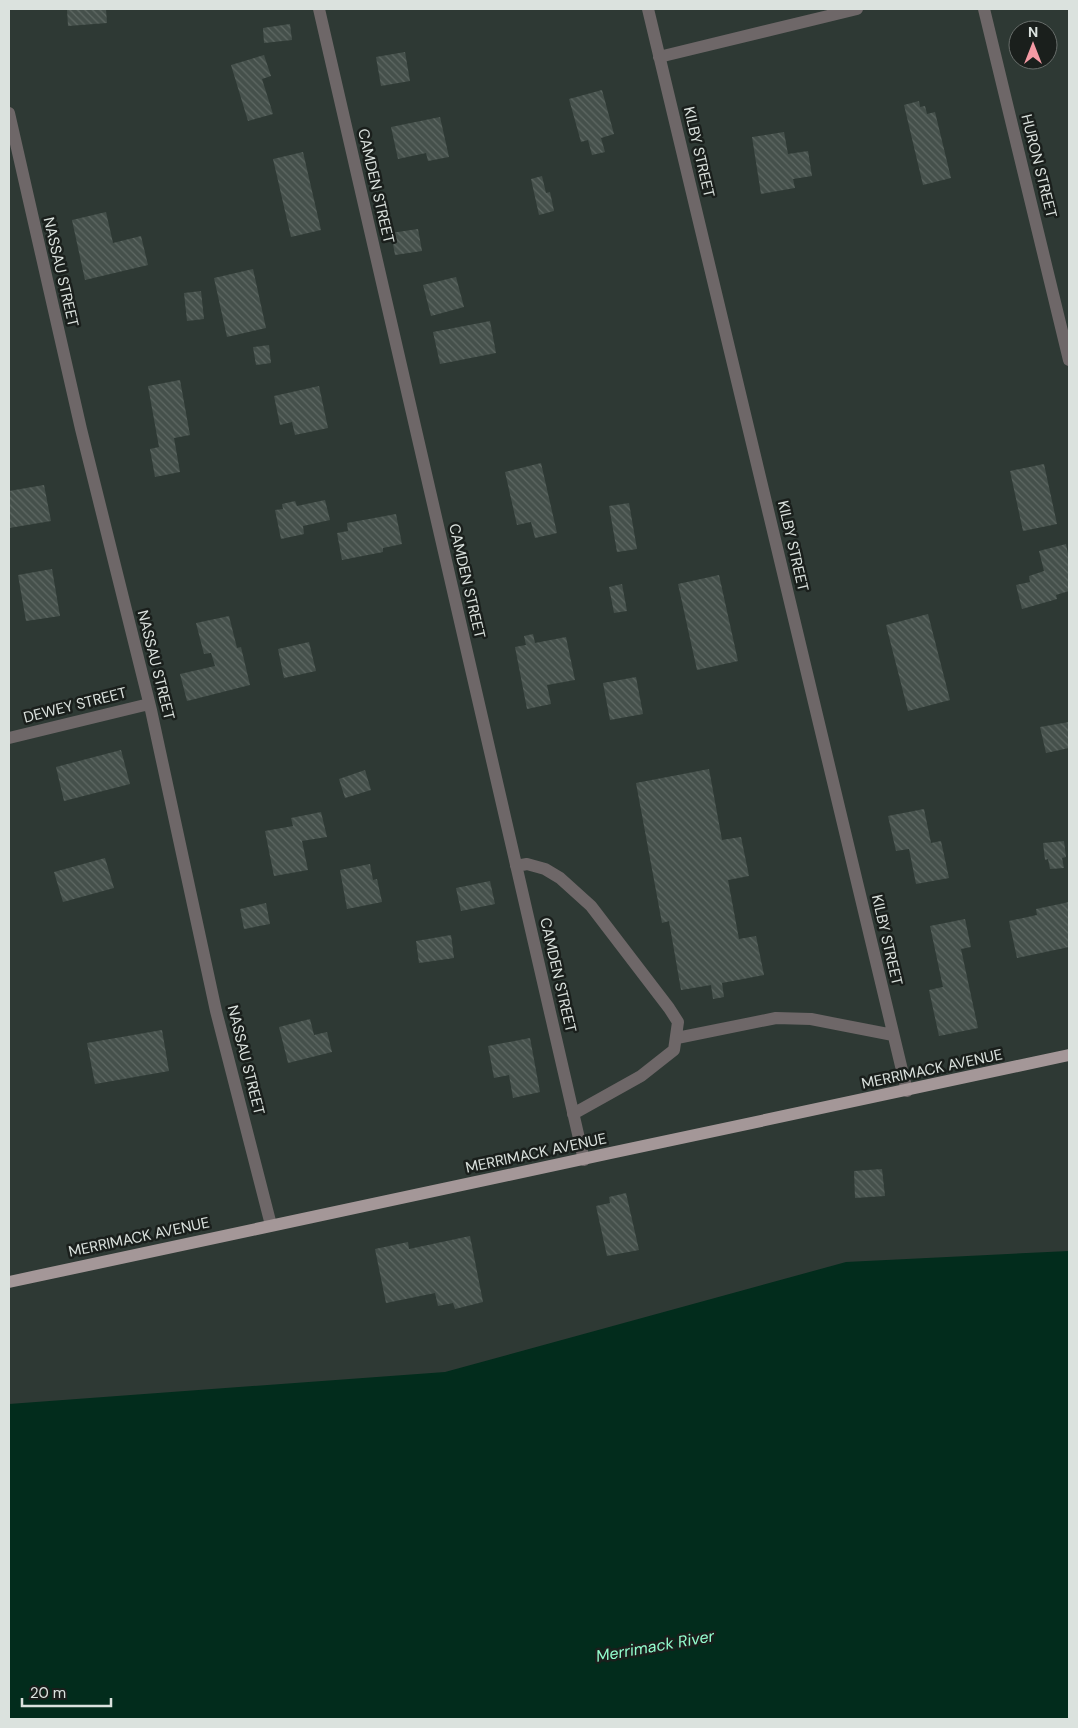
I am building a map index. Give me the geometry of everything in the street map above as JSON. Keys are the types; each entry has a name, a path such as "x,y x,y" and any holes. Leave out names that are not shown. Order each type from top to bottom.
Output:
{"main road":[{"name":"MERRIMACK AVENUE","path":"9,1282 1069,1055"}],"street":[{"name":"CAMDEN STREET","path":"319,9 584,1160"},
{"name":"KILBY STREET","path":"648,9 907,1091"},
{"path":"659,57 857,9"},
{"name":"HURON STREET","path":"984,9 1069,360"},
{"name":"NASSAU STREET","path":"9,114 81,429 149,704 216,1011 271,1226"},
{"name":"DEWEY STREET","path":"9,738 149,704"},
{"path":"516,866 527,864 545,869 560,878 591,906 678,1022 674,1050 641,1076 573,1114"},
{"path":"677,1038 776,1018 811,1019 894,1035"}],"water":[{"name":"Merrimack River","path":"1069,1251 1069,1719 9,1719 9,1404 445,1372 846,1262"}],"building":[{"path":"67,9 106,9 107,23 68,26"},
{"path":"290,24 292,40 264,43 263,28"},
{"path":"405,52 410,81 381,86 376,57"},
{"path":"264,55 271,76 262,79 273,114 248,121 231,65"},
{"path":"602,90 614,134 601,138 605,152 592,155 588,140 581,142 569,99"},
{"path":"919,101 920,107 925,106 927,114 935,112 951,178 923,185 904,105"},
{"path":"440,117 449,157 428,161 426,153 398,159 391,127"},
{"path":"784,132 788,154 808,151 812,176 793,179 795,188 761,194 752,137"},
{"path":"303,152 321,230 291,237 273,159"},
{"path":"542,176 546,193 550,192 554,211 539,215 531,179"},
{"path":"106,212 113,243 141,236 148,265 85,280 72,220"},
{"path":"418,229 422,251 395,255 391,233"},
{"path":"253,269 266,328 227,337 214,278"},
{"path":"456,277 464,307 431,316 423,285"},
{"path":"201,291 204,319 187,321 184,293"},
{"path":"490,321 496,353 440,364 433,332"},
{"path":"269,345 271,363 256,365 253,347"},
{"path":"180,380 190,435 174,438 180,472 155,477 150,449 159,447 148,386"},
{"path":"319,386 328,428 295,435 292,422 280,425 274,396"},
{"path":"541,463 557,533 535,538 531,522 517,525 505,472"},
{"path":"1044,464 1057,524 1023,531 1010,471"},
{"path":"44,485 51,521 9,528 9,491"},
{"path":"325,500 330,520 303,526 304,534 281,539 275,510 283,509 282,504 295,501 297,506"},
{"path":"629,503 637,549 617,552 609,506"},
{"path":"396,514 402,544 383,548 383,552 342,560 337,533 348,531 347,523"},
{"path":"1066,544 1069,558 1069,591 1056,595 1057,599 1022,609 1016,585 1030,582 1029,576 1044,571 1039,551"},
{"path":"52,569 60,616 26,621 18,575"},
{"path":"719,575 738,661 697,670 678,584"},
{"path":"622,584 627,611 614,613 609,587"},
{"path":"928,614 950,700 908,711 886,625"},
{"path":"229,616 237,648 241,647 250,685 187,701 180,674 215,666 211,653 204,654 196,623"},
{"path":"533,634 535,643 566,637 575,680 547,685 551,704 527,709 515,647 526,645 524,636"},
{"path":"309,642 316,671 284,678 278,649"},
{"path":"636,677 643,714 610,720 603,683"},
{"path":"1069,722 1069,748 1046,753 1040,727"},
{"path":"121,750 130,784 64,801 56,767"},
{"path":"709,769 722,840 741,837 749,876 728,880 739,939 756,936 764,975 722,983 724,997 713,999 711,985 681,990 669,921 662,923 636,783"},
{"path":"365,770 371,790 345,798 339,779"},
{"path":"924,809 931,843 941,841 949,878 916,884 909,849 896,851 888,816"},
{"path":"321,812 327,837 302,841 308,870 274,876 265,831 293,826 291,818"},
{"path":"1064,841 1066,857 1062,858 1064,868 1050,869 1048,859 1045,860 1043,843"},
{"path":"105,858 114,888 63,902 54,872"},
{"path":"370,864 373,880 377,879 382,902 347,909 340,870"},
{"path":"490,881 495,904 461,911 456,888"},
{"path":"1069,902 1069,947 1017,958 1009,921 1037,915 1036,909"},
{"path":"266,903 270,924 244,929 240,909"},
{"path":"965,919 971,947 961,949 978,1028 939,1036 929,990 943,987 930,926"},
{"path":"451,935 454,958 419,963 416,941"},
{"path":"310,1019 314,1035 327,1032 332,1052 288,1063 279,1027"},
{"path":"162,1030 169,1071 95,1084 87,1043"},
{"path":"530,1038 540,1092 513,1098 509,1075 494,1078 488,1046"},
{"path":"882,1169 885,1196 855,1198 854,1171"},
{"path":"626,1193 639,1250 607,1256 596,1206 610,1203 609,1197"},
{"path":"470,1236 483,1302 455,1309 453,1303 438,1306 435,1293 386,1303 375,1249 408,1242 409,1249"}]}
